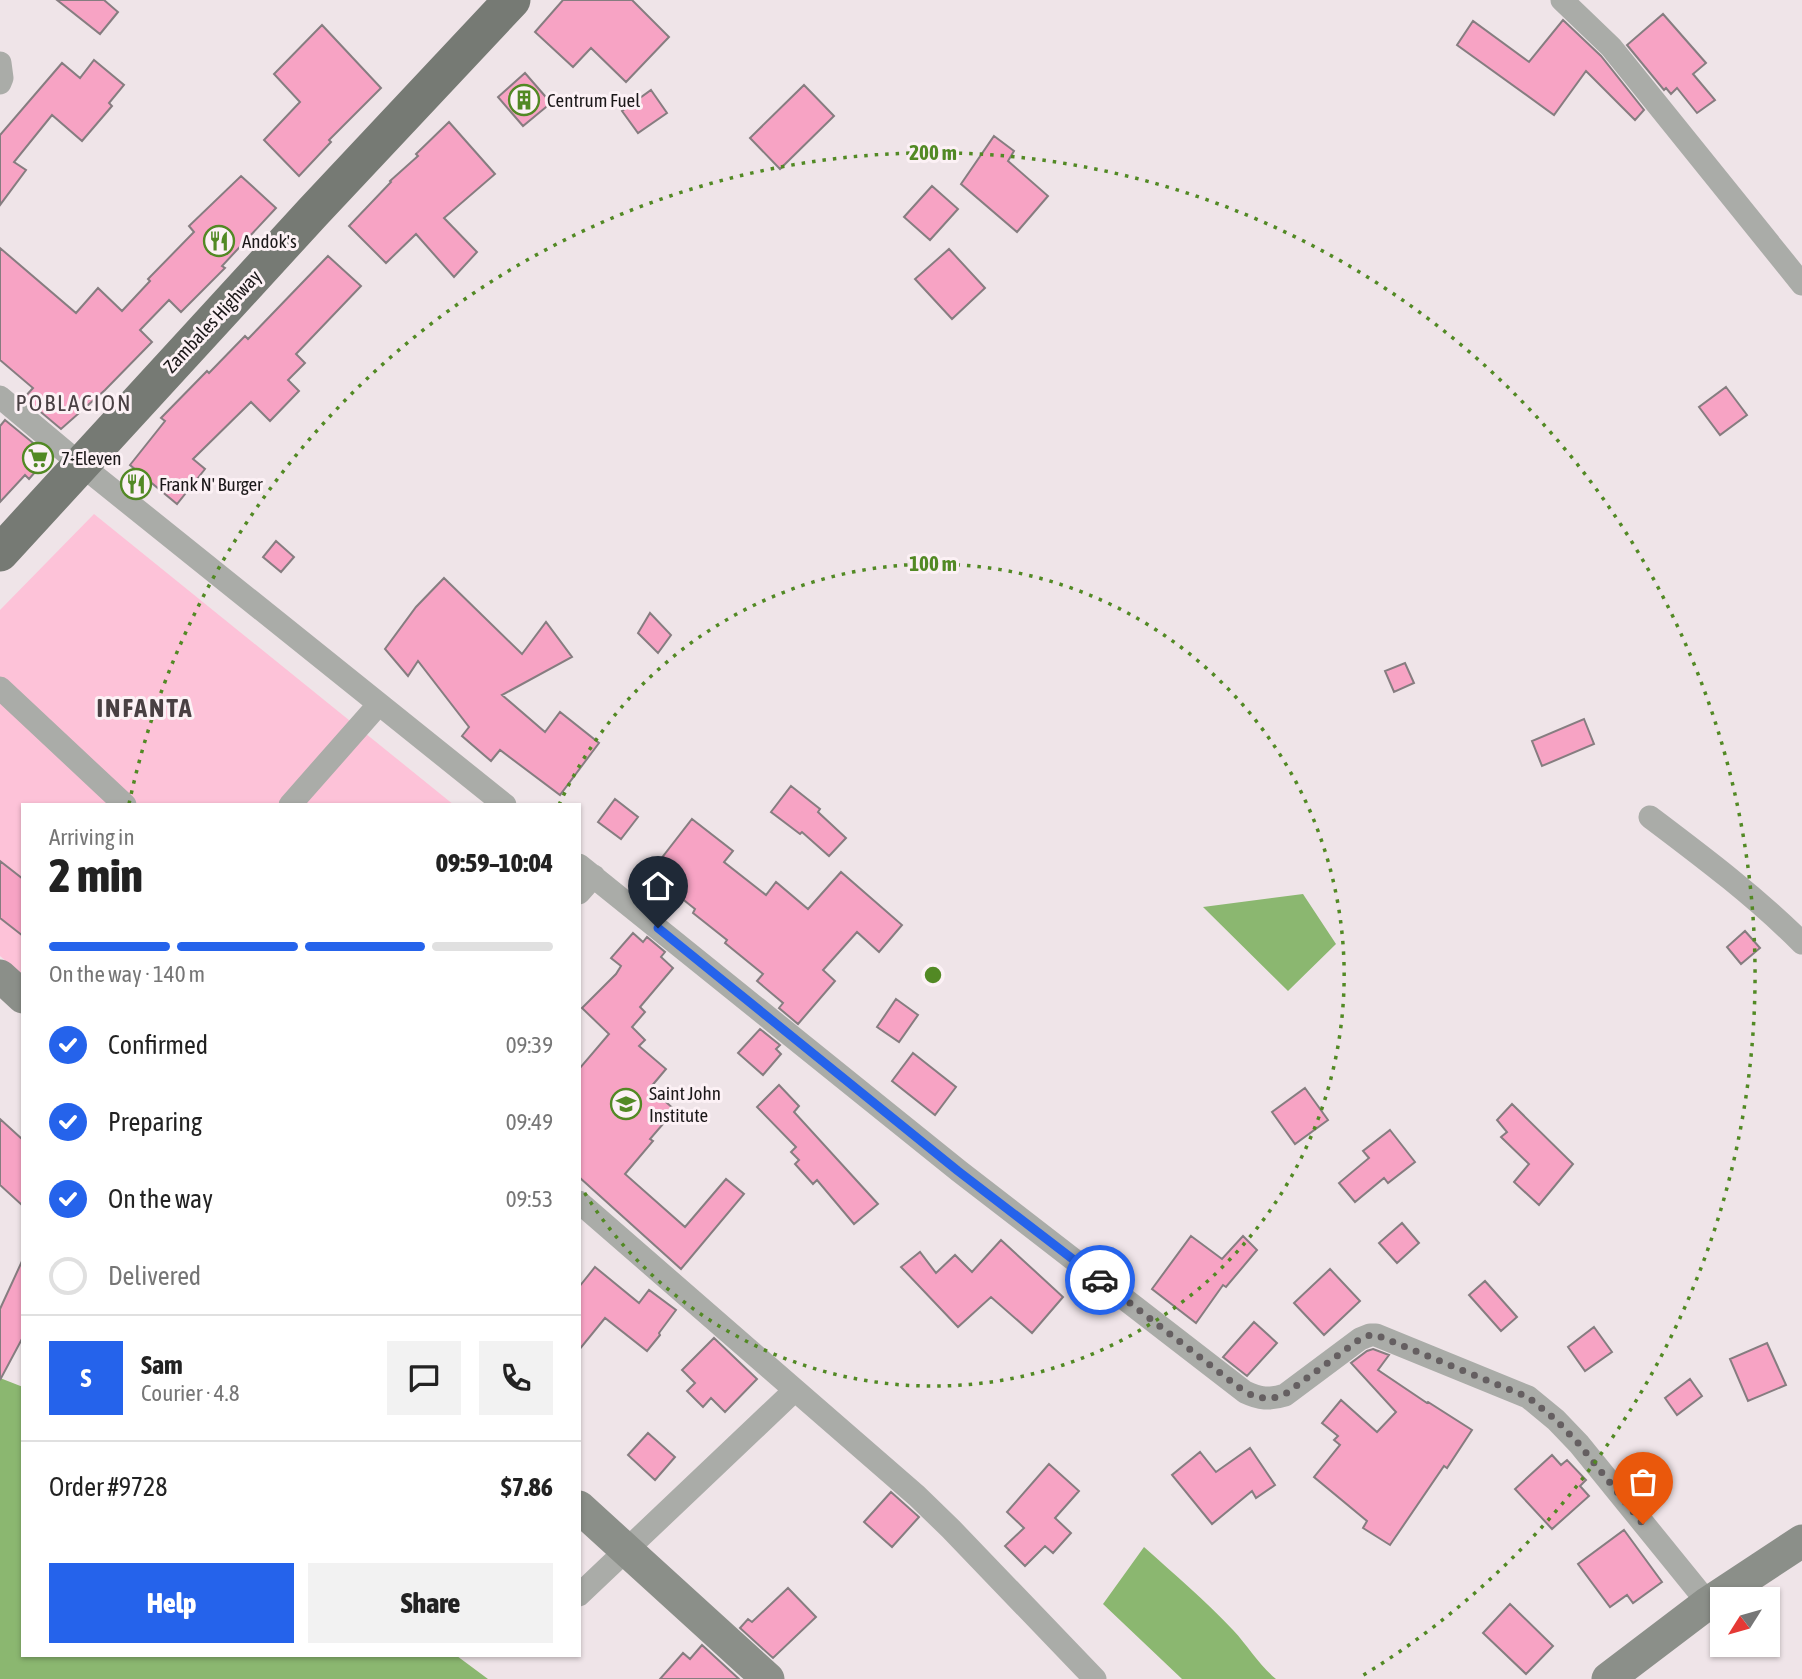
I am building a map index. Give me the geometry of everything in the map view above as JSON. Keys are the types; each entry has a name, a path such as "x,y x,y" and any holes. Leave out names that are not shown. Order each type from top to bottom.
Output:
{"main road":[{"name":"Zambales Highway","path":"0,553 303,222 512,0"}],"street":[{"path":"1562,0 1611,47 1802,284"},
{"path":"0,63 0,83"},
{"path":"0,397 502,803"},
{"path":"0,688 123,803"},
{"path":"292,803 379,705"},
{"path":"1650,817 1719,869 1774,915 1802,943"},
{"path":"584,878 1245,1392 1259,1399 1273,1399 1284,1395 1360,1339 1376,1335 1528,1397 1579,1444 1708,1603"},
{"path":"0,976 21,995"},
{"path":"581,1204 882,1464 951,1529 1095,1679"},
{"path":"581,1593 795,1390"},
{"path":"581,1509 768,1679"},
{"path":"1608,1679 1708,1603 1802,1541"}],"shaded area":[{"path":"94,514 452,803 21,803 21,974 0,956 0,610"},
{"path":"1303,894 1336,944 1288,991 1203,907"},
{"path":"0,1378 21,1386 21,1657 458,1657 488,1679 0,1679"},
{"path":"1144,1547 1222,1619 1276,1679 1182,1679 1103,1604"}],"building":[{"path":"57,0 104,0 118,12 100,34"},
{"path":"563,0 632,0 669,37 626,82 591,48 573,67 535,32"},
{"path":"1663,14 1706,63 1693,74 1715,100 1697,113 1677,88 1671,94 1666,88 1664,90 1627,45"},
{"path":"1563,20 1601,56 1644,110 1635,120 1586,71 1554,115 1457,45 1473,21 1529,62"},
{"path":"322,25 381,88 329,140 331,142 299,176 264,140 300,102 274,74"},
{"path":"94,60 124,85 109,103 112,106 82,141 52,115 14,162 26,170 0,205 0,135 62,63 80,78"},
{"name":"Centrum Fuel","path":"525,73 551,103 523,126 498,97"},
{"path":"804,85 834,116 780,169 750,138"},
{"path":"651,90 667,113 638,133 622,111"},
{"path":"449,122 495,174 444,218 477,252 454,277 416,234 386,263 349,226"},
{"path":"994,136 1014,151 1008,161 1048,196 1017,232 961,184"},
{"path":"241,176 276,208 222,266 225,268 181,312 169,300 140,330 152,342 105,390 61,429 24,398 33,388 0,360 0,248 76,313 98,288 122,311 150,281 148,279 194,232 189,226"},
{"path":"932,186 958,209 930,240 904,217"},
{"path":"949,249 985,288 952,319 915,279"},
{"path":"328,256 361,286 296,354 305,363 288,380 299,391 270,421 251,402 193,459 205,469 177,504 130,465 165,421 161,418 245,336 248,339"},
{"path":"1726,387 1747,415 1720,435 1699,407"},
{"path":"5,420 49,456 29,479 25,475 0,502 0,426"},
{"path":"276,541 294,557 281,572 263,557"},
{"path":"444,578 522,654 546,622 572,657 502,695 545,732 560,712 599,743 560,795 500,750 491,761 462,736 469,727 418,661 408,676 385,649 416,607"},
{"path":"650,613 671,635 658,653 638,633"},
{"path":"1405,663 1414,683 1394,692 1385,671"},
{"path":"1584,719 1594,744 1542,766 1532,741"},
{"path":"791,786 820,809 818,812 846,838 829,856 802,832 800,834 771,812"},
{"path":"615,799 638,817 621,839 598,822"},
{"path":"692,819 733,851 724,862 766,895 776,882 808,909 841,872 902,925 879,952 857,932 823,970 835,981 798,1024 779,1008 783,1003 757,981 763,974 693,913 695,909 650,873"},
{"path":"0,861 21,877 21,934 0,918"},
{"path":"1745,931 1760,948 1741,964 1727,947"},
{"path":"633,933 643,942 647,937 665,952 661,957 673,968 640,1007 645,1012 632,1027 645,1040 639,1046 666,1069 650,1088 675,1110 625,1174 685,1227 726,1179 744,1194 681,1269 581,1179 581,1067 609,1034 582,1008 621,966 611,958"},
{"path":"896,999 918,1015 899,1042 877,1027"},
{"path":"760,1029 780,1045 776,1049 781,1054 763,1075 738,1053"},
{"path":"913,1053 956,1087 935,1115 892,1081"},
{"path":"779,1085 799,1106 794,1112 878,1204 854,1224 817,1180 813,1184 795,1164 799,1160 791,1152 796,1147 757,1107"},
{"path":"1305,1088 1328,1120 1295,1144 1272,1112"},
{"path":"1512,1104 1573,1164 1539,1205 1514,1182 1529,1164 1501,1137 1507,1132 1497,1120"},
{"path":"0,1119 21,1138 21,1204 0,1185"},
{"path":"1390,1130 1415,1162 1388,1183 1384,1178 1355,1202 1339,1183 1369,1158 1363,1151"},
{"path":"1402,1223 1419,1243 1397,1263 1379,1243"},
{"path":"1191,1236 1222,1259 1243,1236 1257,1250 1226,1287 1223,1285 1196,1323 1152,1289"},
{"path":"1001,1240 1063,1297 1032,1333 991,1297 958,1327 901,1267 920,1252 936,1273 955,1255 972,1272"},
{"path":"21,1263 21,1341 0,1380 0,1309"},
{"path":"595,1267 639,1303 649,1290 676,1310 647,1351 605,1318 581,1348 581,1284"},
{"path":"1330,1269 1360,1301 1324,1335 1294,1303"},
{"path":"1485,1281 1517,1317 1501,1331 1469,1295"},
{"path":"1254,1322 1277,1343 1247,1376 1223,1357"},
{"path":"1594,1327 1612,1352 1585,1371 1568,1347"},
{"path":"714,1338 757,1379 725,1412 711,1398 703,1407 687,1391 695,1383 682,1370"},
{"path":"1767,1343 1786,1385 1748,1401 1730,1359"},
{"path":"1373,1349 1389,1355 1378,1370 1472,1430 1390,1545 1363,1528 1367,1521 1314,1477 1340,1445 1334,1440 1338,1436 1322,1423 1341,1400 1377,1432 1396,1412 1351,1363"},
{"path":"1690,1379 1702,1396 1677,1415 1665,1398"},
{"path":"648,1433 675,1457 655,1480 628,1455"},
{"path":"1250,1448 1275,1485 1256,1498 1252,1491 1212,1524 1172,1475 1200,1452 1216,1472"},
{"path":"1552,1455 1561,1465 1567,1460 1586,1480 1580,1486 1589,1496 1552,1529 1515,1489"},
{"path":"1049,1464 1079,1491 1055,1518 1071,1533 1053,1553 1045,1546 1025,1566 1005,1546 1024,1528 1007,1512"},
{"path":"891,1492 919,1517 892,1547 864,1522"},
{"path":"1624,1530 1662,1582 1633,1603 1627,1595 1610,1607 1578,1564"},
{"path":"788,1588 816,1617 773,1658 740,1628 748,1619 752,1622"},
{"path":"1510,1604 1553,1646 1526,1674 1483,1633"},
{"path":"702,1645 739,1679 660,1679 683,1653 690,1659"}],"way so far":[{"path":"1100,1280 1245,1392 1259,1399 1273,1399 1284,1395 1360,1339 1370,1335 1376,1335 1528,1397 1579,1444 1643,1524"}],"place":[{"name":"Centrum Fuel","path":"524,100"},
{"name":"Andok's","path":"219,241"},
{"name":"7-Eleven","path":"38,458"},
{"name":"Frank N' Burger","path":"136,484"},
{"name":"Saint John Institute","path":"626,1104"}],"district":[{"name":"POBLACION","path":"74,403"},
{"name":"INFANTA","path":"145,708"}],"route":[{"path":"658,928 958,1171 1100,1280"}]}
